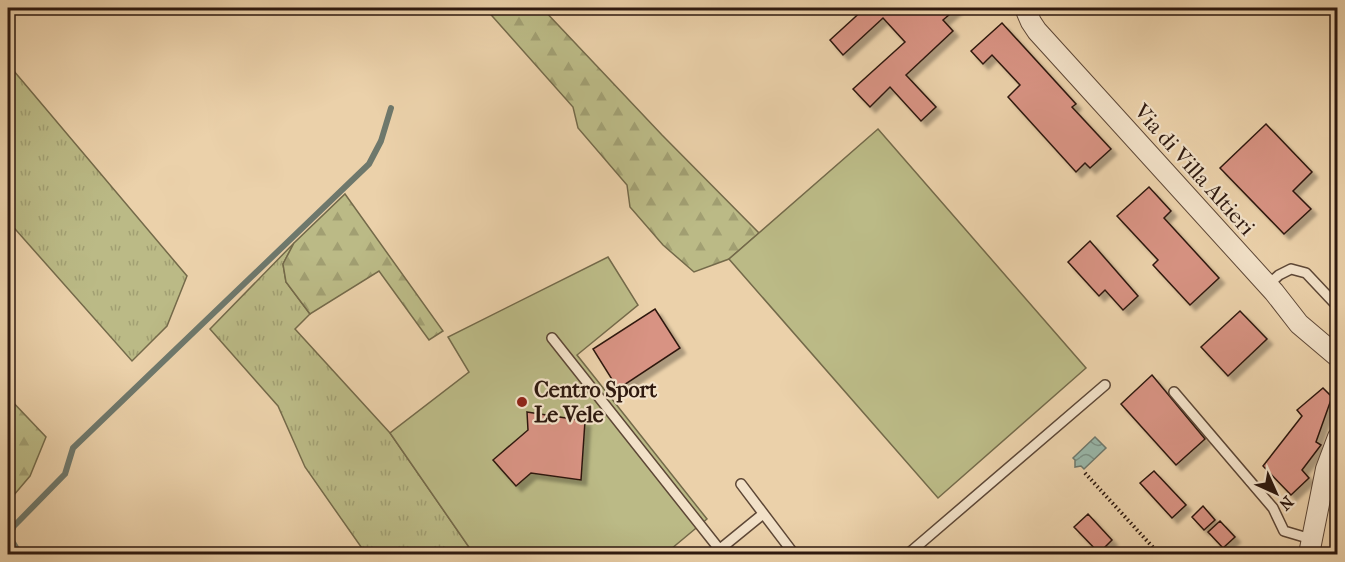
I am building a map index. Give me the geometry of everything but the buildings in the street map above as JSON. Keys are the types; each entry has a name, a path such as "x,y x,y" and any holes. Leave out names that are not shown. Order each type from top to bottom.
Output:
{"street":[{"name":"Via di Villa Altieri","path":"1025,8 1037,31 1268,285 1299,324 1338,357"},
{"path":"1310,547 1326,469 1338,437"}],"lane":[{"path":"1268,285 1279,275 1291,269 1306,273 1338,307"},
{"path":"552,338 717,552 763,514"},
{"path":"908,555 1105,385"},
{"path":"1174,392 1273,507 1284,531 1310,547"},
{"path":"741,484 794,555"}],"path":[{"path":"1085,473 1159,555"}],"green space":[{"path":"485,8 542,8 759,233 729,259 694,272 663,245 630,207 627,185 578,128 573,107"},
{"path":"8,64 187,276 167,326 132,361 8,221"},
{"path":"878,129 1086,368 938,498 729,259"},
{"path":"345,194 443,331 429,340 379,271 310,314 286,282 283,264 294,243"},
{"path":"294,243 283,264 286,282 310,314 295,329 390,433 472,554 366,554 305,467 278,406 210,329"},
{"name":"Centro Sport Le Vele","path":"608,257 638,305 577,355 707,519 665,554 472,554 390,433 469,372 448,337"},
{"path":"8,397 46,437 30,476 8,502"}],"water":[{"path":"1095,437 1106,448 1084,469 1081,466 1075,467 1073,458"}],"waterway":[{"path":"20,554 9,536 14,526 65,474 73,448 369,164 381,141 391,108"}],"place":[{"name":"Centro Sport Le Vele","path":"522,402"}]}
